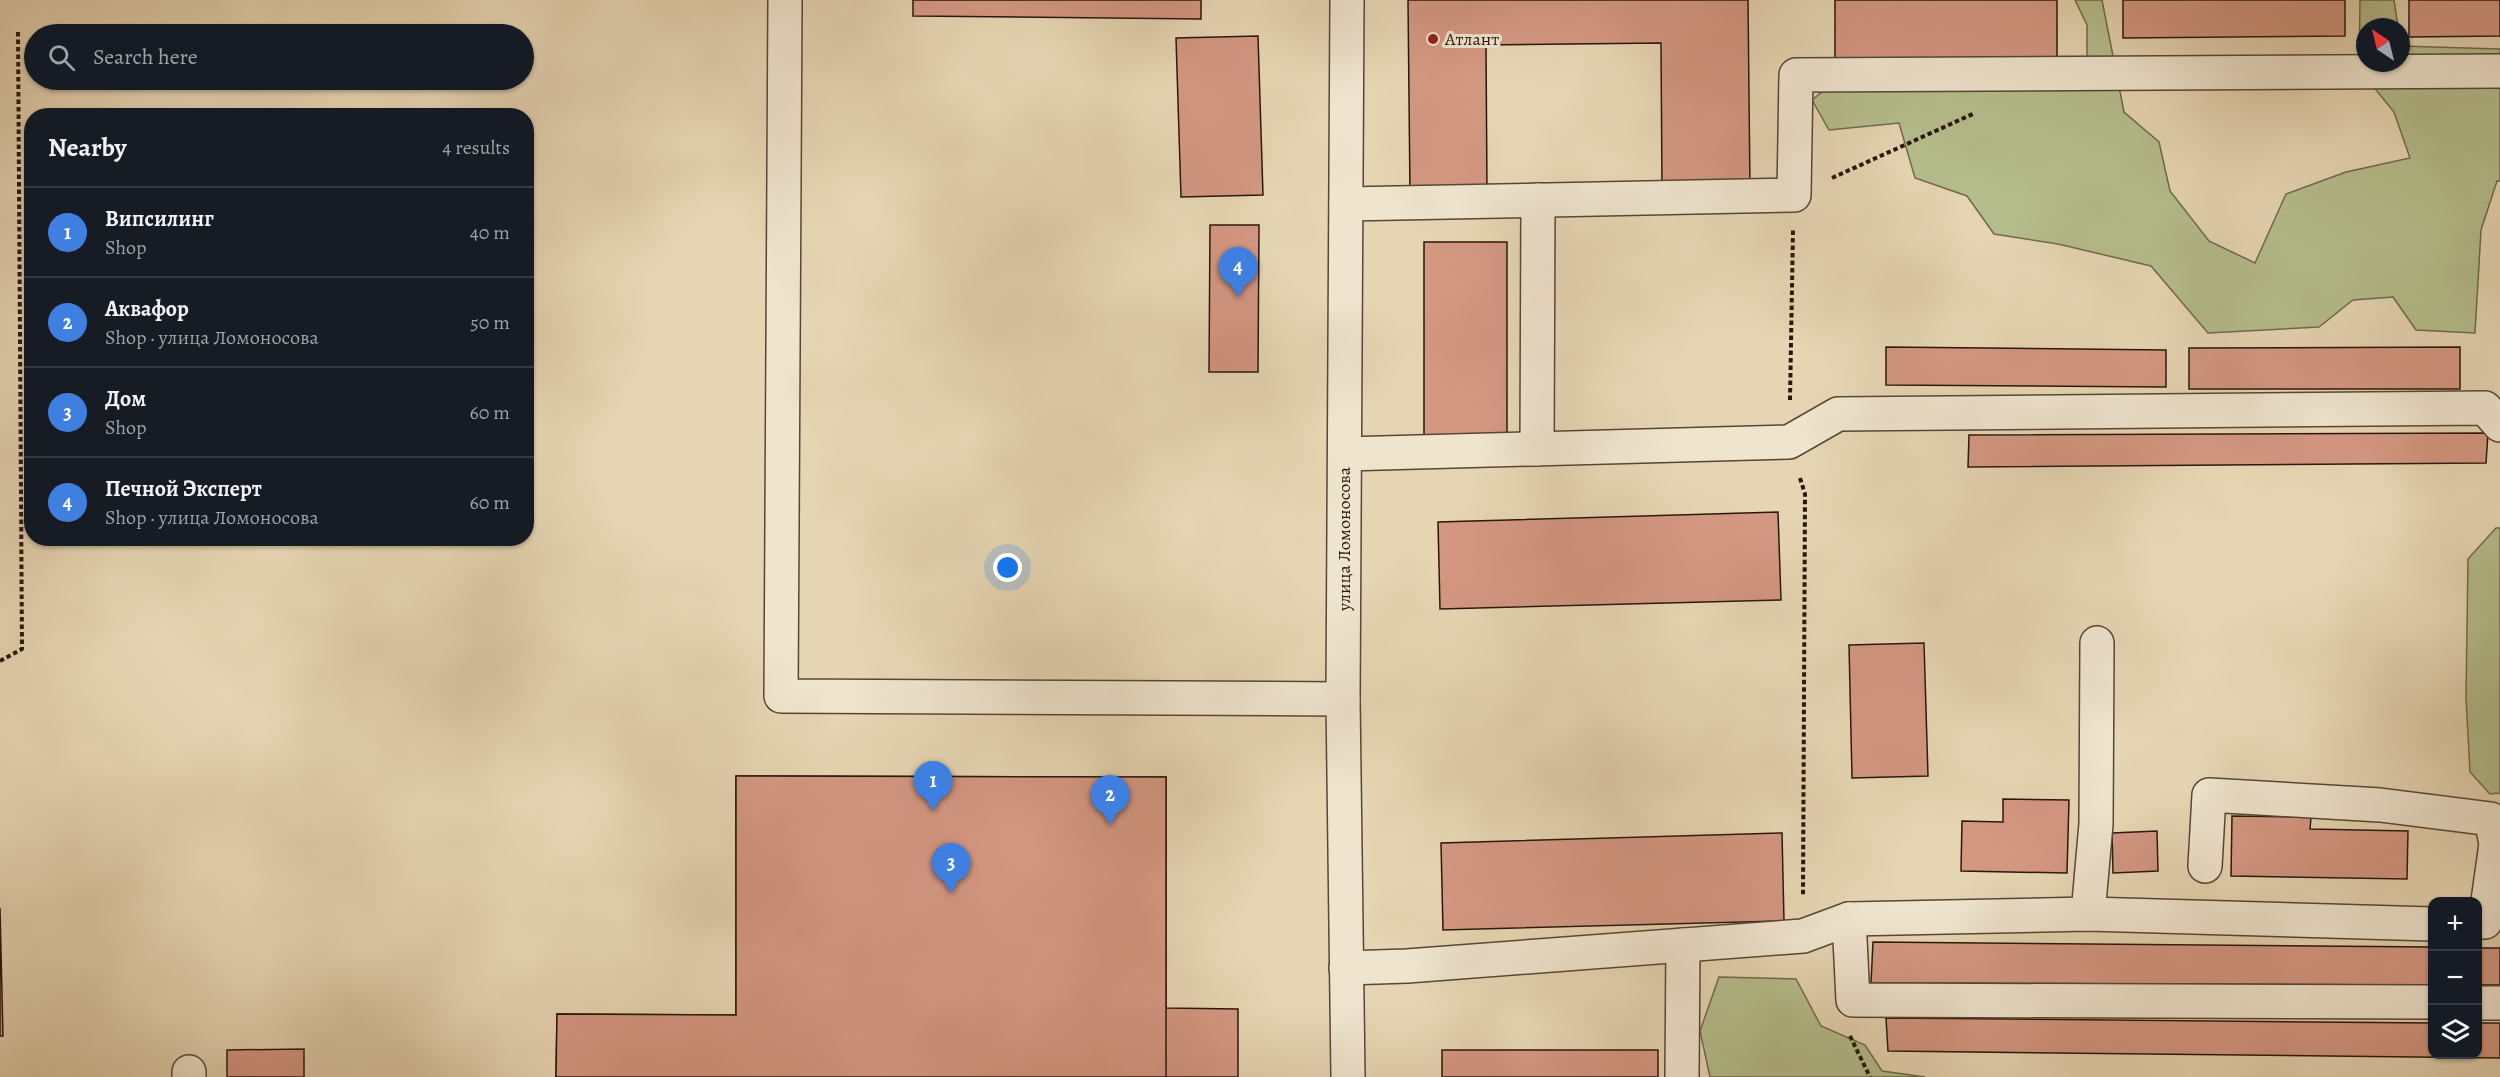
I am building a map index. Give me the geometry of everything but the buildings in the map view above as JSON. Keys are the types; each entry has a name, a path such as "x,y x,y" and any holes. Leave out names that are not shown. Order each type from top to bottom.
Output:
{"street":[{"path":"785,0 781,696 1343,699"},
{"name":"улица Ломоносова","path":"1347,0 1343,699 1348,1077"},
{"path":"1346,204 1794,195 1796,75 2500,71"},
{"path":"1538,201 1538,449"},
{"path":"1345,454 1789,442 1838,414 2485,408 2500,424"},
{"path":"2088,914 2096,824 2097,643"},
{"path":"2205,866 2209,795 2380,805 2491,819 2498,844 2485,922 2482,922"},
{"path":"1346,968 1407,966 1803,936 1849,919 2088,914 2428,924"},
{"path":"1849,919 1853,1000 2428,1002"},
{"path":"1682,1077 1683,945"}],"path":[{"path":"0,661 21,649 18,30"},
{"path":"1803,936 1805,494 1789,442 1794,195 1977,112"},
{"path":"1846,1026 1870,1077"}],"green space":[{"path":"2075,0 2102,0 2124,112 2159,142 2170,191 2209,241 2255,263 2286,194 2346,172 2410,158 2394,112 2361,72 2410,72 2410,46 2500,49 2500,181 2497,181 2481,230 2475,333 2416,330 2393,297 2353,300 2319,327 2208,333 2151,266 2058,244 1994,234 1967,196 1915,178 1899,123 1829,130 1812,100 1832,84 2087,72 2087,25"},
{"path":"2360,0 2394,0 2397,18 2360,18"},
{"path":"2496,528 2500,528 2500,793 2490,794 2470,772 2466,697 2468,559"},
{"path":"1719,977 1796,979 1821,1026 1865,1045 1882,1071 1925,1077 1710,1077 1700,1031"}],"place":[{"name":"Атлант","path":"1433,39"},
{"name":"Печной Эксперт","path":"1238,297"},
{"name":"Випсилинг","path":"933,811"},
{"name":"Аквафор","path":"1110,825"},
{"name":"Дом","path":"951,893"}]}
